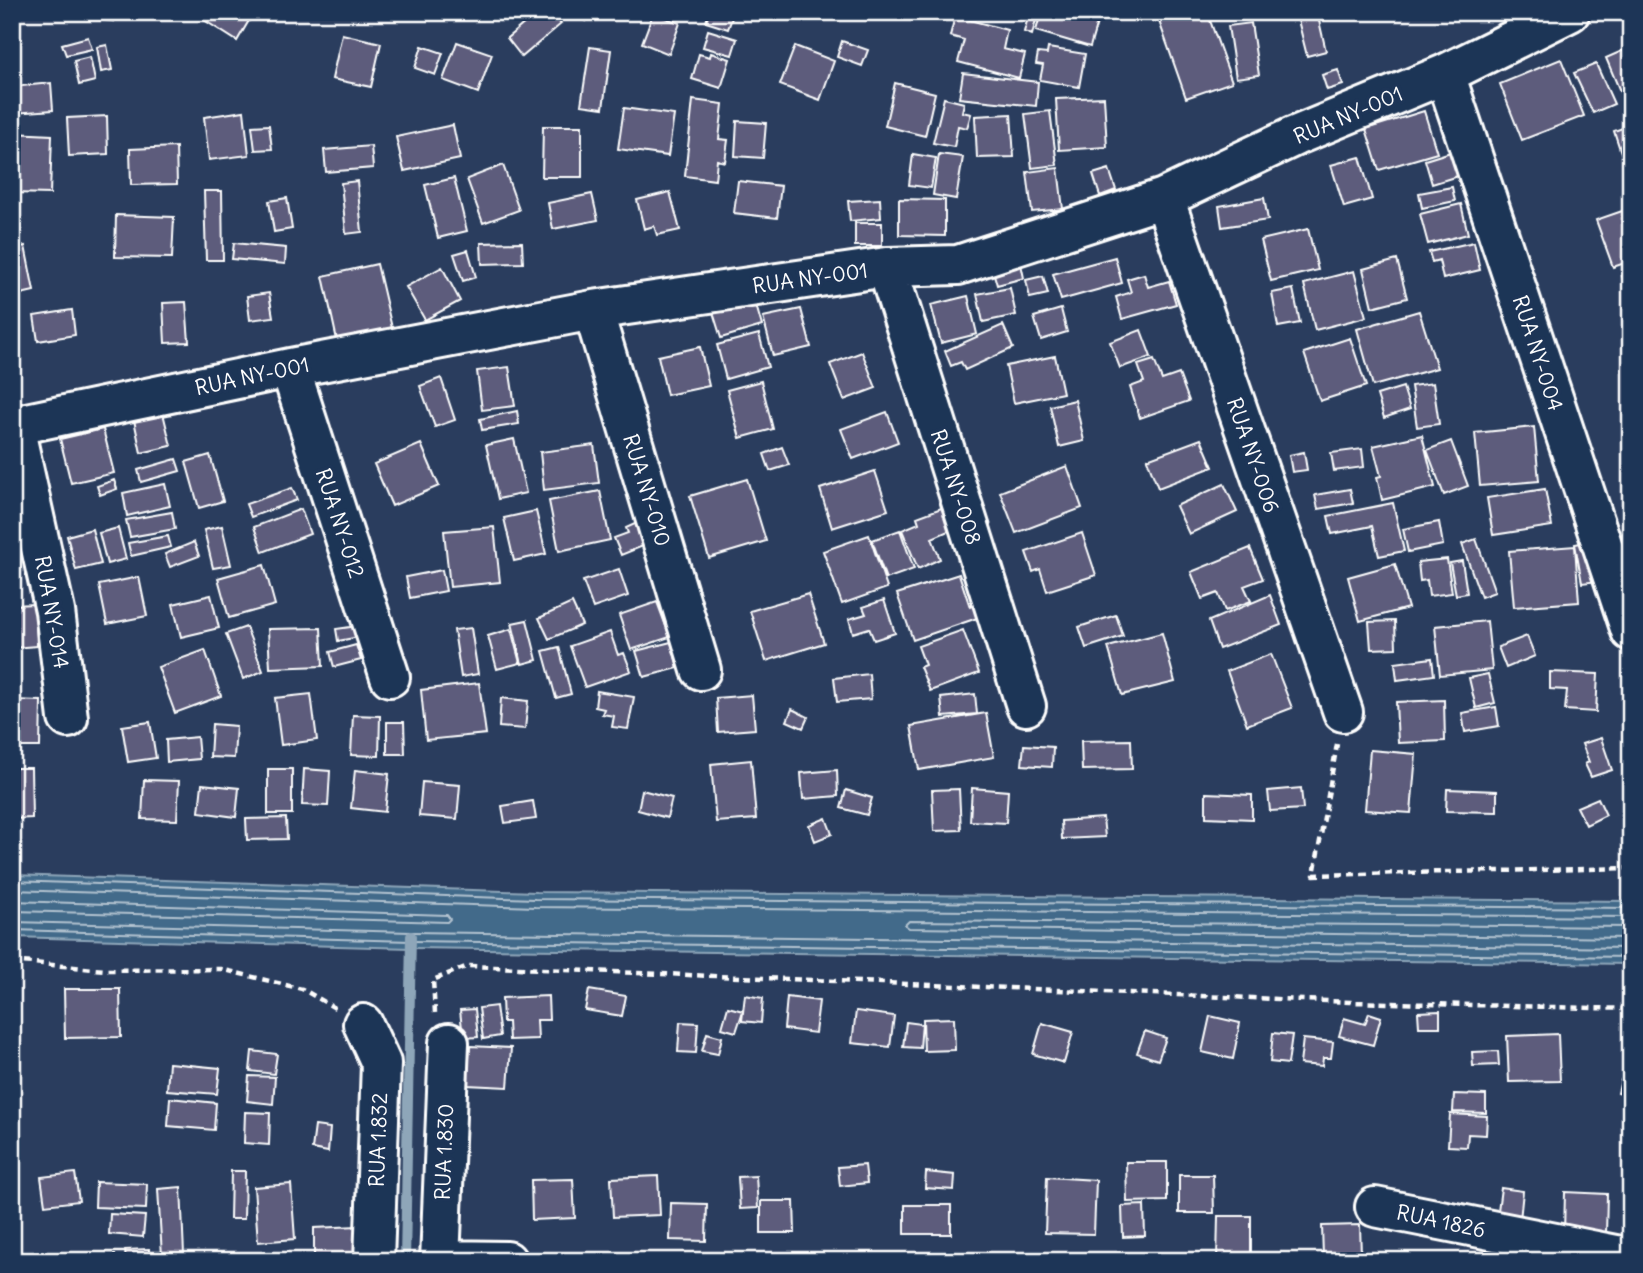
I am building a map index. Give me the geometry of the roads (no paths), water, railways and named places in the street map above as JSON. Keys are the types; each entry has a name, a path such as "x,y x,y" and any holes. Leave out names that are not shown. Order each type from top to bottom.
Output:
{"street":[{"name":"RUA NY-001","path":"13,426 290,368 593,310 887,267 958,265 1164,198 1295,136 1445,74 1570,12"},
{"name":"RUA NY-004","path":"1445,74 1631,631"},
{"name":"RUA NY-006","path":"1164,198 1343,712"},
{"name":"RUA NY-008","path":"887,267 1026,706"},
{"name":"RUA NY-010","path":"593,310 701,670"},
{"name":"RUA NY-012","path":"290,368 390,677"},
{"name":"RUA NY-014","path":"13,426 55,611 68,718"},
{"name":"RUA 1.832","path":"363,1024 381,1063 374,1261"},
{"name":"RUA 1.830","path":"440,1260 449,1043"},
{"name":"RUA 1826","path":"1375,1207 1631,1258"},
{"path":"440,1260 507,1261"}],"water":[{"path":"12,875 536,892 1631,901 1631,964 411,948 12,937"}],"waterway":[{"path":"405,1261 411,936"}]}
